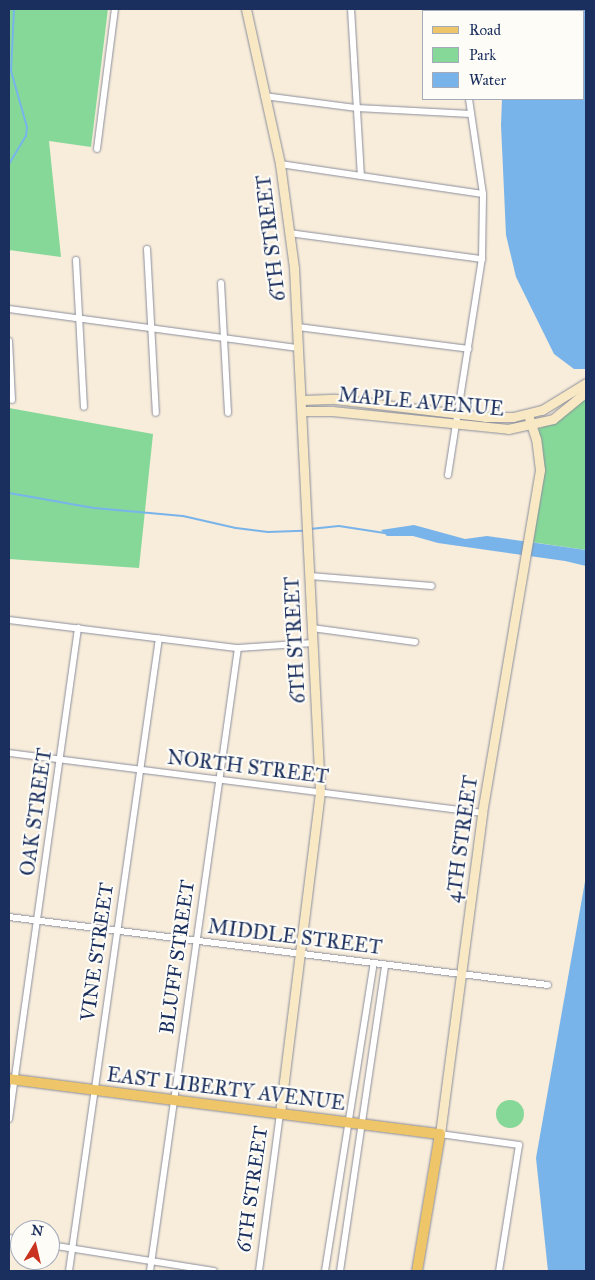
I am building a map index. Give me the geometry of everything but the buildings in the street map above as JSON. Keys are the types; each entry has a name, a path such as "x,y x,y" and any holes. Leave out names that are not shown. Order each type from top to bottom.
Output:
{"main road":[{"name":"EAST LIBERTY AVENUE","path":"12,1079 440,1134"},
{"name":"4TH STREET","path":"417,1271 440,1134"}],"street":[{"path":"97,149 115,9"},
{"name":"6TH STREET","path":"246,9 280,164 298,327 320,792 280,1114 258,1271"},
{"path":"351,9 361,176"},
{"path":"264,96 357,108 471,114"},
{"path":"448,475 482,259 483,194 469,100"},
{"path":"280,164 483,194"},
{"path":"289,233 482,259"},
{"path":"147,249 156,413"},
{"path":"76,260 84,407"},
{"path":"221,282 228,413"},
{"path":"9,309 298,348"},
{"path":"298,327 469,349"},
{"path":"9,341 12,400"},
{"name":"MAPLE AVENUE","path":"302,400 350,400 496,418 528,414 561,401 586,383"},
{"name":"MAPLE AVENUE","path":"302,411 332,411 501,430 552,419 586,392"},
{"name":"4TH STREET","path":"440,1134 482,813 526,542 540,470 536,439 528,414"},
{"path":"310,576 432,586"},
{"path":"9,620 238,648 313,643"},
{"name":"OAK STREET","path":"9,1120 12,1079 37,921 78,628"},
{"path":"312,628 415,642"},
{"name":"VINE STREET","path":"69,1271 138,770 159,638"},
{"name":"BLUFF STREET","path":"150,1271 195,940 238,648"},
{"name":"NORTH STREET","path":"9,754 482,813"},
{"name":"MIDDLE STREET","path":"9,917 548,985"},
{"path":"325,1271 374,963"},
{"path":"340,1271 385,965"},
{"path":"440,1134 519,1145 499,1271"},
{"path":"60,1247 214,1271"}],"green space":[{"path":"9,9 108,9 91,147 49,141 61,257 9,250"},
{"path":"586,395 586,550 531,542 541,477 542,447 538,429 558,421"},
{"path":"9,408 153,434 139,568 9,559"},
{"path":"510,1100 520,1104 524,1114 520,1124 510,1128 500,1124 496,1114 500,1104"}],"water":[{"path":"505,9 586,9 586,369 574,369 554,354 516,277 506,235 501,125 502,100 585,100 585,10"},
{"path":"414,525 465,539 487,536 586,550 586,566 565,561 438,543 413,536 387,536 381,530"},
{"path":"586,876 586,1271 548,1271 536,1158"}],"waterway":[{"path":"9,164 26,136 27,127 11,71 14,9"},
{"path":"9,493 94,508 183,516 236,528 268,532 303,531"},
{"path":"310,529 339,526 384,533"}]}
